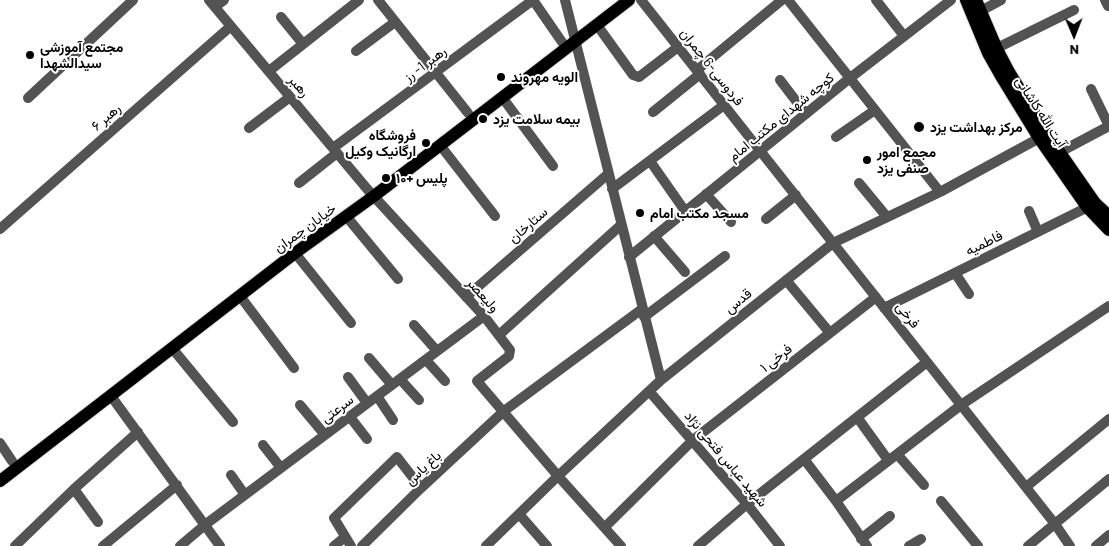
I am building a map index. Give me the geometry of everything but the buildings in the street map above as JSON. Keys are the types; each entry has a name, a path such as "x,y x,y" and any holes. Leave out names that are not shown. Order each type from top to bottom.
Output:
{"main road":[{"name":"خیابان چمران","path":"0,471 371,193 502,98 616,0"},
{"name":"خیابان چمران","path":"0,481 295,253 346,216 468,113 562,42 596,25 629,0"},
{"name":"آیت الله کاشانی","path":"966,0 976,9 1000,76 1109,230"},
{"name":"آیت الله کاشانی","path":"1091,205 1109,216"}],"street":[{"path":"28,98 133,0"},
{"path":"212,3 224,0"},
{"path":"268,71 359,0"},
{"path":"378,0 468,113"},
{"path":"533,0 562,42"},
{"name":"رهبر 1- رز","path":"299,183 336,151 533,0"},
{"path":"565,0 661,380"},
{"name":"فردوسی-6 چمران","path":"641,0 796,195"},
{"path":"653,112 782,0"},
{"path":"788,0 940,192"},
{"path":"876,0 904,36"},
{"name":"کوچه شهدای مکتب امام","path":"629,257 850,78 951,0"},
{"path":"976,9 1001,0"},
{"name":"رهبر","path":"212,3 371,193"},
{"path":"992,51 1074,10"},
{"path":"281,17 303,44"},
{"path":"356,51 395,22"},
{"path":"596,25 633,75 639,76 678,47"},
{"name":"رهبر ۶","path":"0,229 231,26"},
{"path":"780,80 806,114"},
{"path":"1056,154 1109,126 1091,89"},
{"path":"249,128 290,97"},
{"path":"502,98 552,166"},
{"path":"612,190 724,105"},
{"path":"836,137 875,110"},
{"name":"قدس","path":"486,546 661,380 833,243 940,192 1043,136"},
{"path":"440,144 495,216"},
{"path":"650,161 685,211"},
{"name":"ستارخان","path":"466,297 608,174"},
{"path":"859,183 887,217"},
{"name":"ولیعصر","path":"371,193 484,316 510,350 509,356 477,381 504,411"},
{"path":"706,194 731,222"},
{"path":"766,219 796,195"},
{"name":"فرخی","path":"796,195 1055,524 1070,546"},
{"name":"فاطمیه","path":"884,308 1091,205"},
{"path":"1028,211 1038,232"},
{"path":"346,216 398,279"},
{"path":"499,336 621,225"},
{"path":"654,236 685,272"},
{"path":"295,253 351,322"},
{"name":"باغ یاس","path":"362,546 504,411 725,256"},
{"path":"955,273 969,294"},
{"path":"786,280 830,333"},
{"path":"240,296 294,368"},
{"name":"فرخی ۱","path":"605,527 693,440 876,297"},
{"path":"836,501 961,405 1109,306"},
{"name":"سرعتی","path":"180,546 206,524 484,316"},
{"path":"414,325 437,352"},
{"path":"172,348 233,422"},
{"path":"369,358 418,400"},
{"path":"426,360 445,381"},
{"path":"698,546 747,504 927,362"},
{"path":"348,377 367,404"},
{"name":"شهید عباس فتحی نژاد","path":"649,391 747,504 774,544"},
{"path":"111,396 206,524 220,546"},
{"path":"377,396 393,420"},
{"path":"300,405 325,435"},
{"path":"504,411 558,476 621,546"},
{"path":"350,417 367,439"},
{"path":"857,417 893,457 924,485"},
{"path":"1026,487 1109,419"},
{"path":"15,546 74,489 138,432"},
{"path":"0,444 12,461"},
{"path":"262,445 281,468"},
{"path":"334,546 346,539 334,518 397,457 421,488"},
{"path":"804,460 836,501 864,542 890,516"},
{"path":"231,475 245,495"},
{"path":"1028,546 1109,479"},
{"path":"103,546 176,485"},
{"path":"74,489 98,522"},
{"path":"941,501 978,546"},
{"path":"520,514 547,546"},
{"path":"1096,546 1109,535"},
{"path":"909,546 921,539"}],"place":[{"name":"مجتمع آموزشی سیدالشهدا","path":"30,55"},
{"name":"الویه مهروند","path":"501,77"},
{"name":"بيمه سلامت يزد","path":"483,119"},
{"name":"مرکز بهداشت یزد","path":"919,127"},
{"name":"فروشگاه ارگانیک وکیل","path":"426,143"},
{"name":"مجمع امور صنفی یزد","path":"867,160"},
{"name":"پلیس +۱۰","path":"386,178"},
{"name":"مسجد مکتب امام","path":"640,213"}]}
